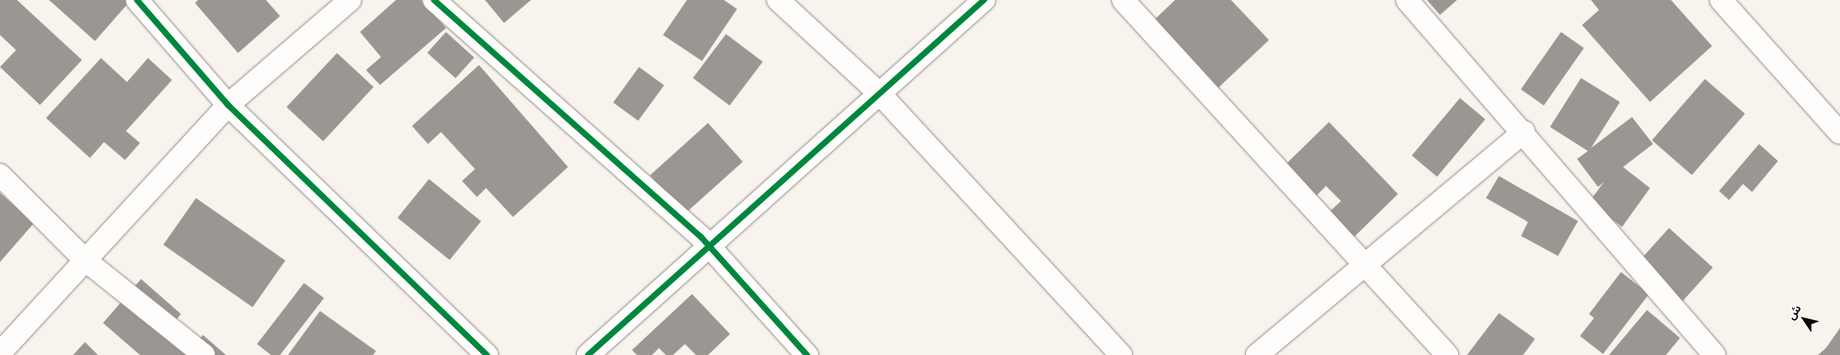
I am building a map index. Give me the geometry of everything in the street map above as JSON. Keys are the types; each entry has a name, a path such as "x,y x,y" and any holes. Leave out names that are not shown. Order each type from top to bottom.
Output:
{"street":[{"path":"138,0 228,105 487,355"},
{"path":"0,353 228,105 350,0"},
{"path":"434,0 710,247 807,355"},
{"path":"778,0 882,95 1121,355"},
{"path":"588,355 882,95 984,0"},
{"path":"1124,0 1367,263 1447,355"},
{"path":"1407,0 1524,132 1715,355"},
{"path":"1721,0 1840,133"},
{"path":"1257,355 1524,132"},
{"path":"0,175 86,260 204,355"}],"building":[{"path":"0,0 17,0 82,60 40,105 0,67 16,50 0,35"},
{"path":"49,0 131,0 95,41"},
{"path":"198,0 266,0 280,16 238,53 195,3"},
{"path":"396,0 421,0 446,28 380,85 366,70 381,57 360,32"},
{"path":"485,0 531,0 504,23"},
{"path":"687,0 724,0 737,9 702,61 663,35"},
{"path":"1175,0 1231,0 1269,40 1218,88 1153,21"},
{"path":"1427,0 1457,0 1440,15"},
{"path":"1591,0 1671,0 1712,46 1650,102 1582,25 1599,10"},
{"path":"446,32 474,57 456,78 427,53"},
{"path":"1561,32 1584,48 1544,105 1521,89"},
{"path":"726,34 763,62 730,106 693,78"},
{"path":"337,53 374,87 323,141 287,107"},
{"path":"101,58 127,82 148,58 172,80 126,131 140,143 125,160 104,142 90,158 46,118"},
{"path":"479,65 568,167 513,217 486,188 477,197 462,181 475,169 441,132 428,144 412,126"},
{"path":"639,67 664,85 638,121 613,103"},
{"path":"1581,78 1620,102 1591,148 1632,117 1653,144 1623,167 1650,188 1622,227 1589,202 1604,182 1598,187 1577,159 1588,151 1550,127"},
{"path":"1705,79 1745,114 1692,175 1652,140"},
{"path":"1460,98 1485,119 1437,177 1412,155"},
{"path":"1329,122 1398,194 1351,240 1327,214 1341,201 1326,186 1313,199 1283,167"},
{"path":"708,123 743,162 685,214 650,175"},
{"path":"1759,144 1778,161 1752,192 1743,184 1729,200 1719,191"},
{"path":"1499,176 1578,221 1558,256 1521,236 1528,222 1486,198"},
{"path":"429,179 481,221 450,260 398,218"},
{"path":"0,193 34,223 0,262"},
{"path":"196,198 285,261 253,307 163,245"},
{"path":"1669,228 1713,267 1679,305 1636,265"},
{"path":"1621,272 1649,294 1603,354 1580,336 1594,318 1589,314"},
{"path":"141,279 181,314 166,331 189,351 203,335 226,355 140,355 103,323"},
{"path":"304,283 324,298 280,355 271,355 257,344"},
{"path":"692,294 730,334 708,355 696,355 685,344 673,355 666,355 659,348 652,355 637,355 632,350"},
{"path":"1647,310 1680,338 1666,355 1609,355"},
{"path":"320,311 376,351 373,355 288,355"},
{"path":"1499,313 1535,339 1523,355 1467,355"},
{"path":"1840,328 1840,355 1818,355 1826,348"},
{"path":"85,342 98,355 73,355"}],"cycle path":[{"path":"137,0 228,105 487,355"},
{"path":"434,0 701,237 807,355"},
{"path":"588,355 984,0"}]}
